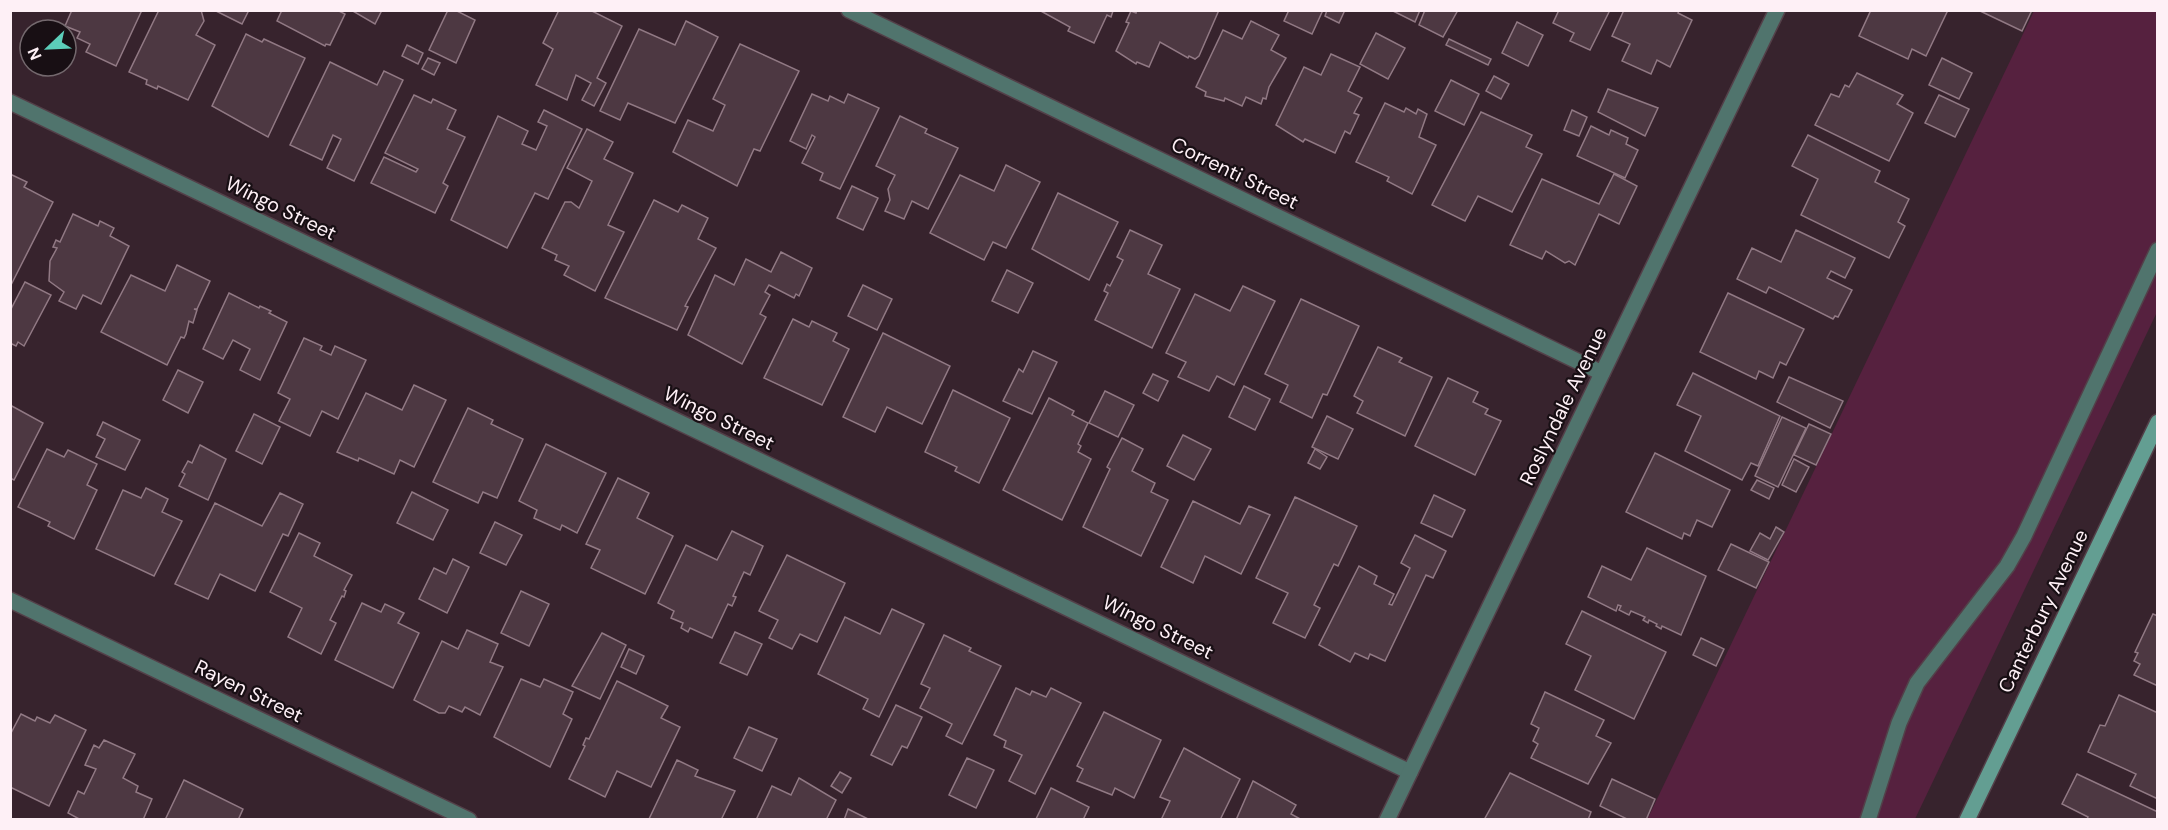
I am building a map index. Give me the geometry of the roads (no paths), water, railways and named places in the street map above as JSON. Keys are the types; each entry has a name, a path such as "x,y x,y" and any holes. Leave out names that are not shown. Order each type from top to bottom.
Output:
{"street":[{"name":"Correnti Street","path":"849,10 1602,373"},
{"name":"Roslyndale Avenue","path":"1387,819 1777,10"},
{"name":"Wingo Street","path":"10,102 1410,771"},
{"path":"1868,819 1899,723 1917,683 2007,566 2024,536 2157,250"},
{"name":"Canterbury Avenue","path":"1967,819 2157,422"},
{"name":"Rayen Street","path":"10,600 468,819"}]}
